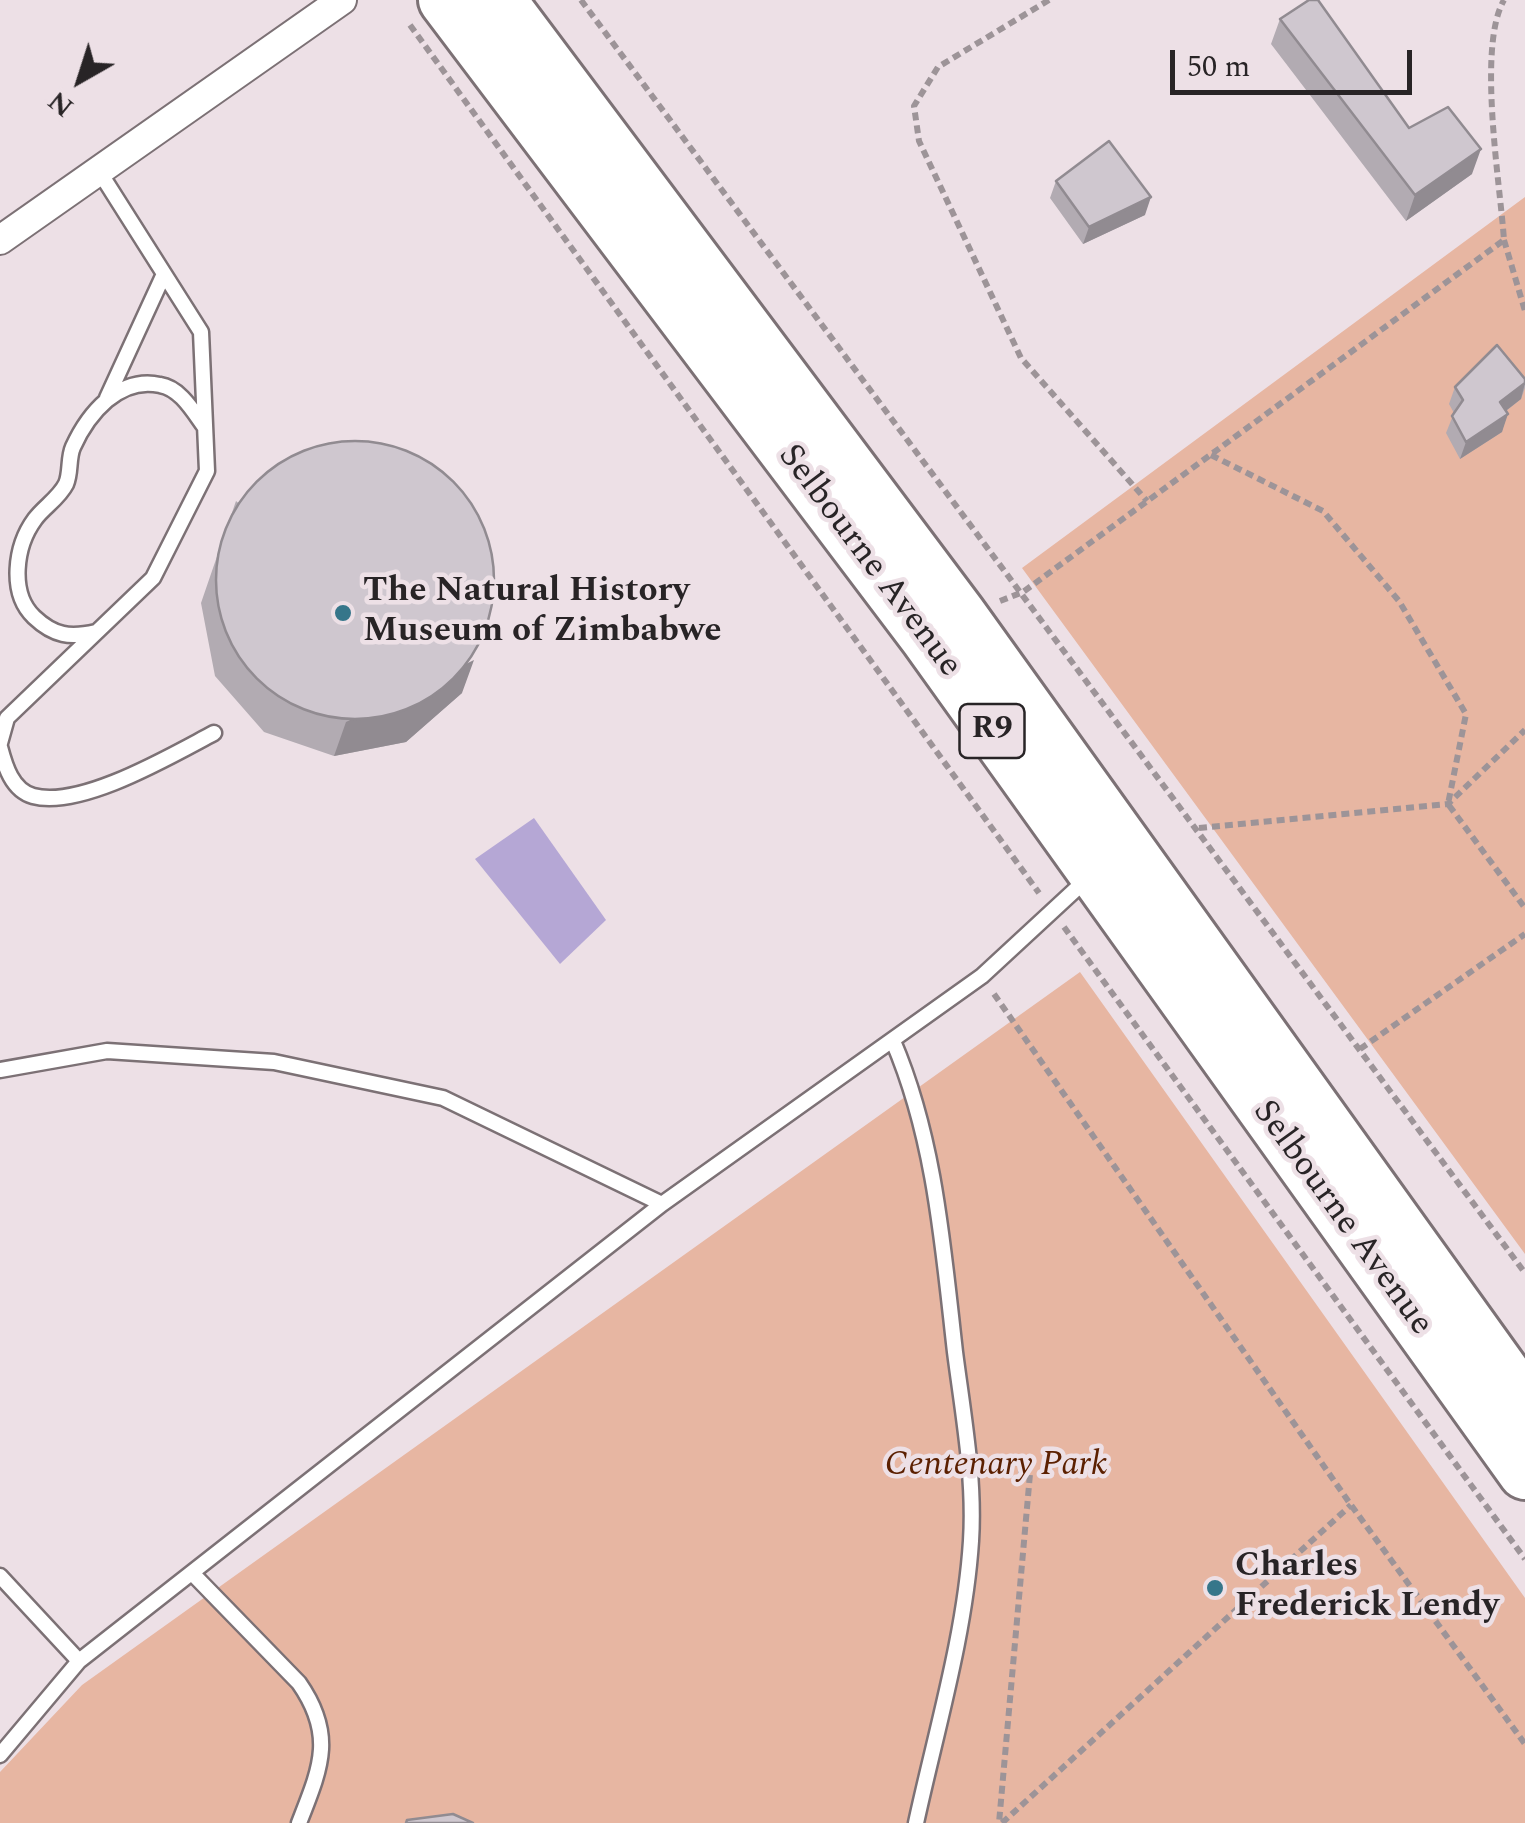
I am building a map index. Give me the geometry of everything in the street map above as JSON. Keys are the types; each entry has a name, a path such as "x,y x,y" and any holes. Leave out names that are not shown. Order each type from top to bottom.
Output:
{"highway":[{"name":"Selbourne Avenue","path":"499,0 960,615 1525,1403"},
{"name":"Selbourne Avenue","path":"426,8 927,638 1092,874 1525,1472"}],"street":[{"path":"0,240 342,0"}],"lane":[{"path":"99,171 201,332 207,471 153,578 7,718 0,745 8,776 30,796 54,798 123,781 214,733"},
{"path":"97,632 72,638 48,631 22,605 16,578 26,536 67,481 71,451 89,416 107,398 164,274"},
{"path":"107,398 132,387 161,384 185,400 206,427"},
{"path":"0,1755 79,1660 662,1204 982,976 1092,874"},
{"path":"893,1042 912,1085 936,1194 970,1474 971,1541 948,1679 916,1823"},
{"path":"0,1070 106,1050 274,1062 443,1098 662,1204"},
{"path":"192,1573 313,1704 323,1759 299,1823"},
{"path":"0,1576 79,1660"}],"path":[{"path":"581,0 1525,1273"},
{"path":"1049,0 938,67 914,106 919,141 1021,358 1147,502"},
{"path":"1504,0 1497,12 1490,52 1504,240 1525,312"},
{"path":"426,8 412,32 1525,1559"},
{"path":"960,615 1023,592 1504,240"},
{"path":"1211,454 1323,510 1399,601 1466,714 1448,804 1525,908"},
{"path":"1198,828 1448,804 1525,730"},
{"path":"1360,1049 1525,934"},
{"path":"982,976 1351,1504 1525,1744"},
{"path":"970,1474 1030,1474 1000,1823"},
{"path":"1000,1823 1351,1504"}],"green space":[{"path":"1525,197 1525,1254 1022,568"},
{"name":"Centenary Park","path":"1080,972 1525,1598 1525,1823 0,1823 0,1772 82,1685"}],"shaded area":[{"path":"534,818 606,920 560,964 475,859"}],"building":[{"path":"1309,0 1318,0 1409,128 1448,107 1481,149 1415,195 1280,19"},
{"path":"1109,141 1151,197 1089,227 1056,181"},
{"path":"1497,345 1525,383 1500,402 1508,414 1466,442 1452,416 1463,400 1455,387"},
{"name":"The Natural History Museum of Zimbabwe","path":"355,441 382,443 408,451 454,481 484,527 492,553 492,607 484,633 454,679 408,709 382,717 355,719 328,717 302,709 256,679 226,633 218,607 216,580 218,553 226,527 256,481 302,451 328,443"},
{"path":"453,1814 473,1823 406,1823 407,1820"}],"place":[{"name":"The Natural History Museum of Zimbabwe","path":"343,613"},
{"name":"Charles Frederick Lendy","path":"1215,1588"}]}
